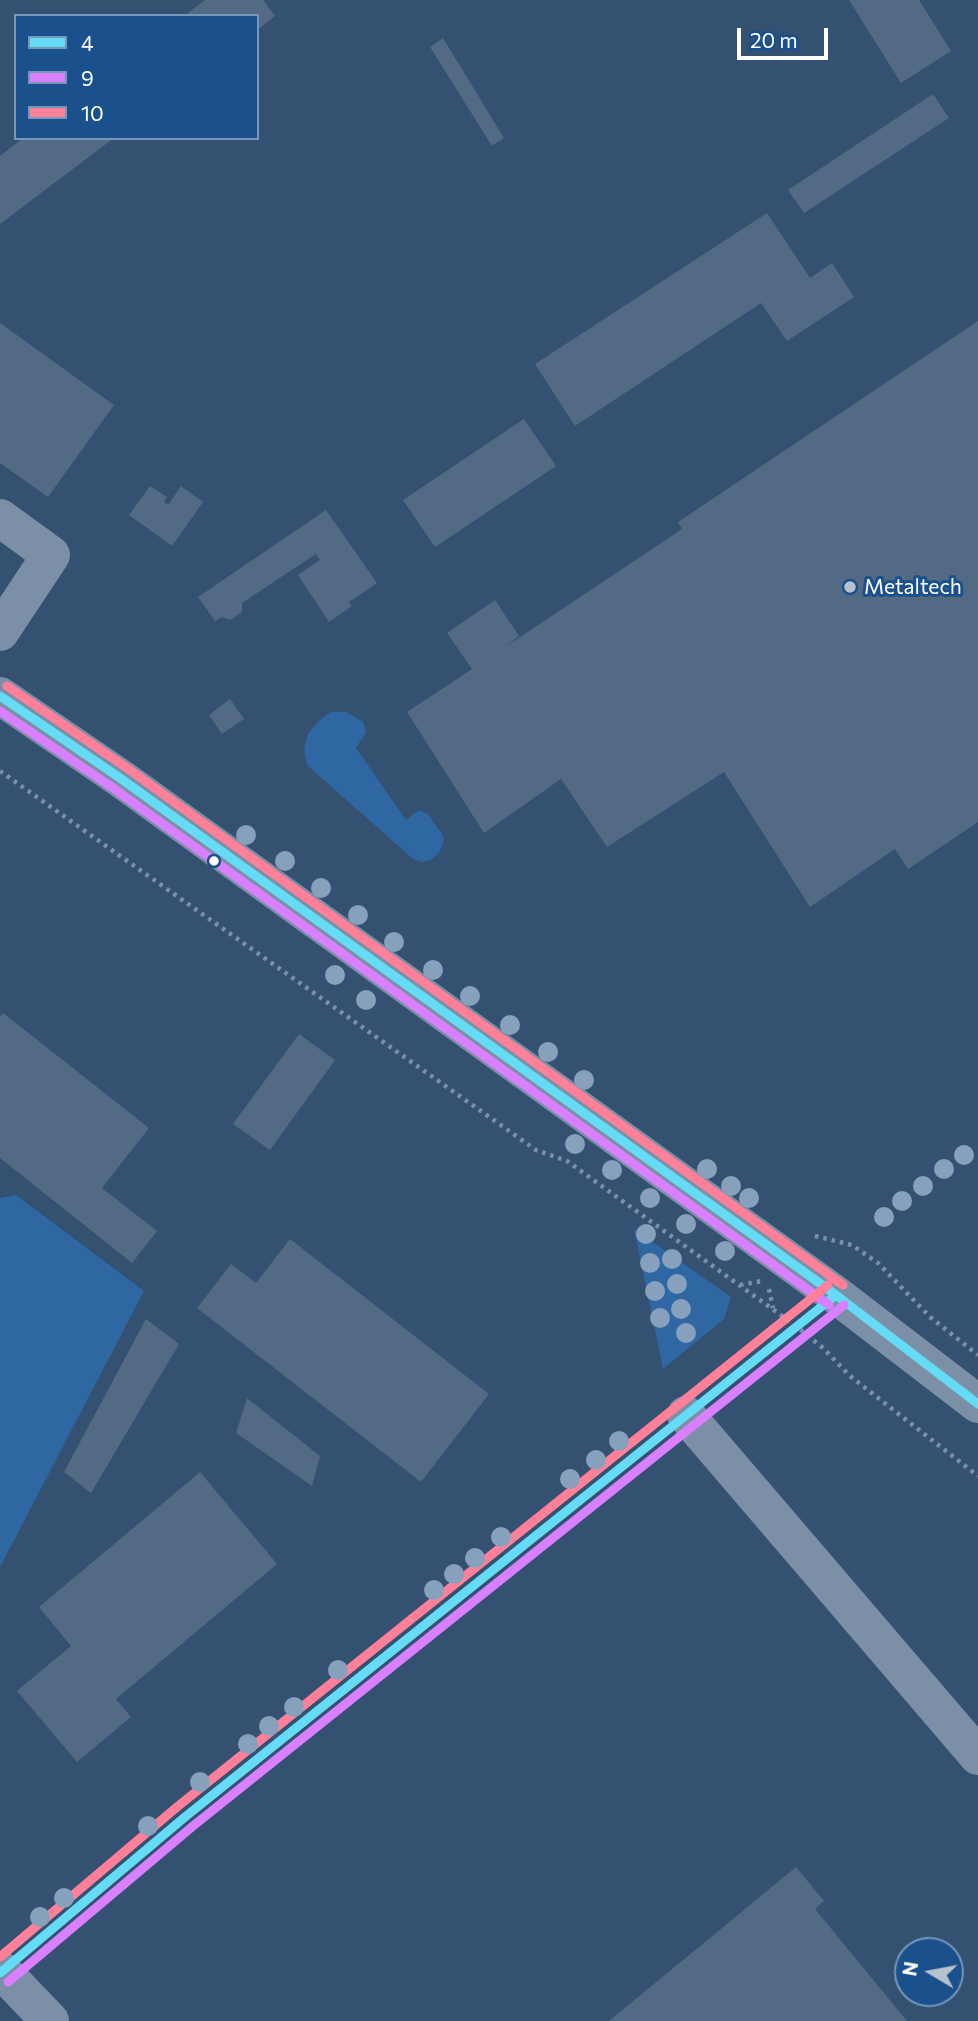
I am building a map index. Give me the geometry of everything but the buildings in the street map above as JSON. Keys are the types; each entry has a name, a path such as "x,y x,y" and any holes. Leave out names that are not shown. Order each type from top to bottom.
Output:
{"street":[{"path":"0,518 51,555 0,632"},
{"path":"0,696 120,778 836,1294 978,1404"},
{"path":"686,1415 978,1756"},
{"path":"2,1971 50,2021"}],"path":[{"path":"0,771 536,1150 567,1161 796,1326 850,1376 978,1476"},
{"path":"739,1285 757,1284 768,1277"}],"shaded area":[{"path":"331,712 346,712 363,722 366,732 356,748 406,820 419,810 428,814 444,837 441,849 434,858 424,862 412,858 308,766 305,749 308,734"},
{"path":"16,1195 144,1291 0,1567 0,1198"},
{"path":"634,1229 731,1297 724,1319 663,1369"}],"transit line":[{"name":"10","path":"7,686 127,768 843,1285"},
{"name":"4","path":"0,696 120,778 836,1295 978,1404"},
{"name":"9","path":"0,711 113,788 829,1305"},
{"name":"10","path":"0,1957 177,1807 828,1285"},
{"name":"4","path":"0,1973 185,1817 836,1295"},
{"name":"9","path":"8,1982 193,1826 844,1305"}],"place":[{"name":"Metaltech","path":"850,587"}]}
